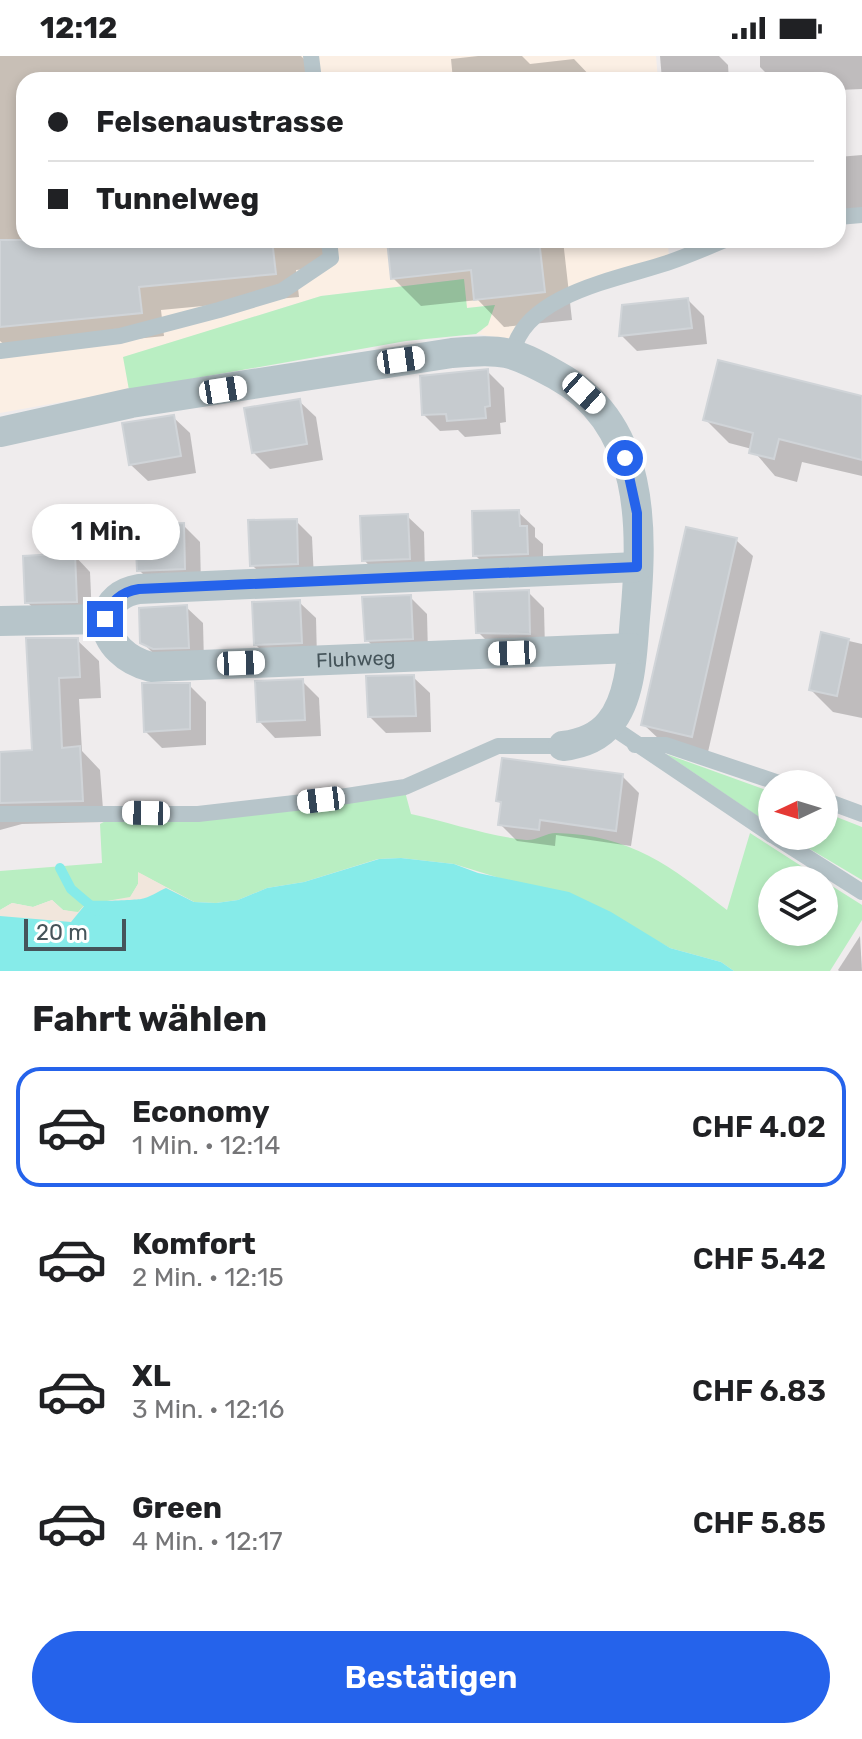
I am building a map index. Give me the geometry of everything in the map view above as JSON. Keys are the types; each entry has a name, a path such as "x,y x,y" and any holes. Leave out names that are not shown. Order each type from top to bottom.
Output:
{"street":[{"path":"0,432 131,403 375,364 499,349 513,352 584,393 613,427 634,491 637,567 632,648 622,703 609,725 579,744 563,746"},
{"path":"0,621 105,619 113,601 127,591 139,589 637,567"},
{"name":"Fluhweg","path":"105,619 109,635 121,652 139,664 151,667 632,648"}],"lane":[{"path":"0,351 139,333 282,291 331,258 330,248"},
{"path":"513,352 515,340 528,321 565,297 703,248"},
{"path":"609,725 758,825"},
{"path":"635,745 666,745 758,776"},
{"path":"0,814 198,814 307,802 405,787 498,746 563,746"},
{"path":"838,805 862,814"},
{"path":"796,850 862,892"}],"shaded area":[{"path":"0,56 656,56 657,72 16,72 16,248 668,248 669,262 565,295 514,340 476,334 482,331 494,305 466,308 463,279 321,296 124,357 129,390 0,413"}],"green space":[{"path":"464,279 467,308 495,305 488,325 476,334 406,341 129,390 123,357 321,296"},
{"path":"666,754 758,787 758,816"},
{"path":"404,788 411,814 512,838 530,840 556,833 583,835 628,847 668,867 727,910 750,833 758,838 758,850 776,850 801,866 758,866 758,946 838,946 838,890 862,905 862,920 830,971 734,971 721,962 670,948 641,932 506,880 454,864 401,858 378,859 304,882 267,888 238,900 216,903 194,902 139,873 138,884 130,898 94,903 79,913 63,910 52,900 33,907 12,903 0,910 0,871 102,863 100,824 113,817"},
{"path":"838,818 862,827 862,880 812,850 838,850"}],"sand":[{"path":"138,872 194,902 179,916 0,932 0,910 12,903 33,907 52,900 63,910 78,912 89,900 95,903 130,897 138,884"}],"water":[{"path":"401,858 454,864 478,873 569,892 611,912 670,948 721,962 734,971 0,971 0,916 71,922 89,900 141,899 166,888 194,902 238,900 267,888 304,882 379,859"}],"building":[{"path":"0,240 16,240 16,248 273,248 276,274 139,287 142,313 0,327"},
{"path":"388,248 540,248 545,292 474,300 471,270 391,279"},
{"path":"688,298 692,328 619,336 622,305"},
{"path":"718,360 862,396 862,460 779,439 774,459 749,453 753,433 703,420"},
{"path":"488,369 490,406 485,407 486,418 447,421 446,414 422,415 420,376"},
{"path":"300,399 307,444 252,453 244,408"},
{"path":"174,415 181,456 129,465 122,423"},
{"path":"519,510 520,526 527,526 528,554 473,556 472,511"},
{"path":"408,514 410,559 362,561 360,516"},
{"path":"297,519 298,564 250,566 248,520"},
{"path":"184,523 185,569 137,571 135,525"},
{"path":"686,527 737,538 692,737 641,725"},
{"path":"75,553 77,602 25,603 23,556"},
{"path":"529,590 530,634 476,633 474,592"},
{"path":"411,595 413,639 365,641 362,597"},
{"path":"300,600 302,643 254,645 252,602"},
{"path":"187,605 189,648 153,649 140,643 139,608"},
{"path":"821,632 849,639 837,696 809,690"},
{"path":"26,638 78,638 80,677 59,678 62,748 80,746 83,801 0,803 0,752 32,750"},
{"path":"414,675 416,716 368,717 366,676"},
{"path":"303,679 305,720 257,722 255,681"},
{"path":"142,683 190,683 190,729 144,732"},
{"path":"502,758 623,774 616,831 540,820 539,830 498,825 501,802 496,801"}],"waterway":[{"path":"60,868 71,889 97,911"}],"route":[{"path":"105,619 113,601 127,591 139,589 637,567 637,513 625,458"}]}
